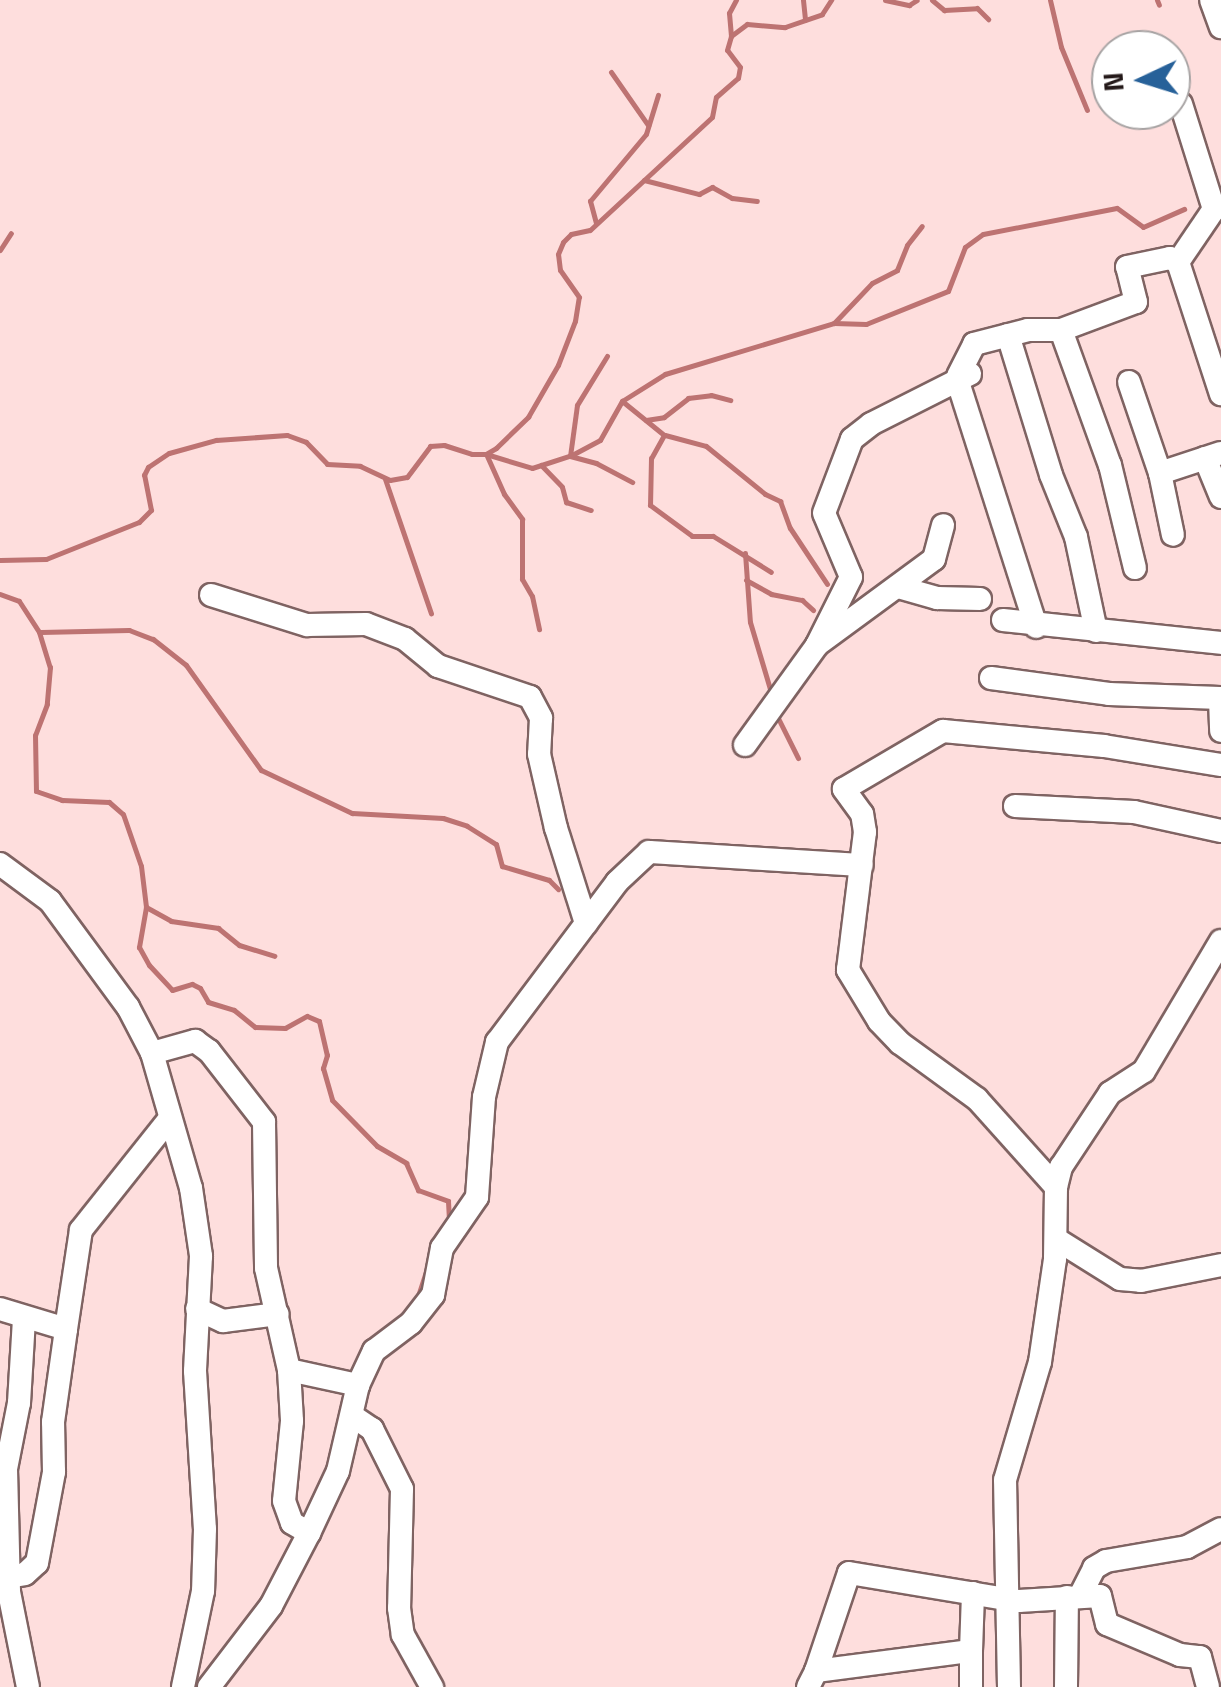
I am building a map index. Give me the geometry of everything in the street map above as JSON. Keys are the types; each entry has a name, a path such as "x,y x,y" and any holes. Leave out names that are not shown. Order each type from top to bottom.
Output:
{"street":[{"path":"1211,0 1221,27"},
{"path":"1178,262 1218,208 1190,130"},
{"path":"1036,627 962,377 974,344 1008,335 1061,330 1136,302 1127,268 1170,258 1178,262 1221,394"},
{"path":"1061,330 1110,465 1134,568"},
{"path":"1008,335 1051,475 1076,537 1096,631"},
{"path":"745,744 817,645 852,577 824,513 852,439 881,418 962,377"},
{"path":"1128,382 1160,472 1173,535"},
{"path":"1160,472 1213,455 1221,498"},
{"path":"817,645 934,559 943,525"},
{"path":"898,587 937,598 980,599"},
{"path":"211,595 307,625 366,624 405,639 438,666 530,696 541,718 540,754 556,828 586,923"},
{"path":"1003,620 1036,627 1221,642"},
{"path":"991,678 1109,694 1220,698 1221,731"},
{"path":"1056,1187 977,1099 900,1043 879,1021 848,970 862,865 862,814 846,794 848,783 943,731 1104,746 1221,766"},
{"path":"1015,806 1134,812 1221,830"},
{"path":"209,1687 272,1606 338,1471 354,1417 358,1386 378,1345 411,1323 433,1295 442,1248 477,1197 484,1097 496,1042 617,882 648,852 862,865"},
{"path":"0,864 50,901 128,1007 152,1053 198,1230 202,1256 195,1371 206,1529 203,1591 185,1686"},
{"path":"1009,1687 1004,1480 1040,1362 1061,1167 1110,1093 1144,1072 1221,941"},
{"path":"152,1053 195,1041 209,1050 264,1122 266,1268 288,1370 292,1420 284,1501 292,1523 309,1533"},
{"path":"5,1582 25,1574 37,1563 54,1472 54,1417 81,1230 170,1118"},
{"path":"1056,1239 1120,1279 1141,1281 1221,1264"},
{"path":"0,1309 66,1329"},
{"path":"197,1310 223,1322 278,1314"},
{"path":"24,1318 23,1376 3,1469 5,1582 28,1687"},
{"path":"288,1370 358,1386"},
{"path":"14,1415 54,1417"},
{"path":"354,1417 372,1429 402,1489 398,1608 403,1635 432,1687"},
{"path":"4,1524 41,1530"},
{"path":"1066,1687 1073,1596 1094,1568 1106,1560 1187,1547 1221,1529"},
{"path":"971,1651 812,1679 849,1573 1006,1600 1101,1597 1104,1620 1110,1626 1180,1655 1200,1657 1208,1687"},
{"path":"970,1687 974,1593"}],"waterway":[{"path":"731,36 729,13 736,0"},
{"path":"803,0 805,20"},
{"path":"0,560 46,559 139,522 151,510 144,475 148,467 169,453 216,440 287,435 306,442 327,464 360,466 390,480 407,477 430,446 444,445 472,454 486,454 496,448 528,417 558,365 575,321 579,297 560,270 558,254 563,242 571,234 590,230 712,117 716,97 738,78 740,67 727,50 731,36 747,24 785,27 822,14 831,0"},
{"path":"885,0 909,5 917,0"},
{"path":"932,0 944,10 977,8 988,19"},
{"path":"1050,0 1061,47 1087,110"},
{"path":"1157,0 1159,5"},
{"path":"611,72 648,125"},
{"path":"596,223 590,201 646,134 658,95"},
{"path":"644,180 699,194 712,187 732,198 757,201"},
{"path":"486,454 532,468 570,456 600,440 622,401 665,374 834,323 866,324 948,291 965,247 983,234 1117,208 1143,227 1184,209"},
{"path":"834,323 872,283 897,270 907,245 922,226"},
{"path":"0,250 11,233"},
{"path":"607,356 577,405 570,456 596,463 632,482"},
{"path":"646,420 664,417 688,398 711,395 730,400"},
{"path":"622,401 664,435 651,458 650,505 692,536 713,536 771,572"},
{"path":"665,435 706,446 765,494 780,501 790,528 827,584"},
{"path":"487,456 504,494 522,519 522,579 532,596 539,629"},
{"path":"541,465 562,487 566,502 591,510"},
{"path":"385,479 431,613"},
{"path":"745,553 750,622 772,696"},
{"path":"746,580 771,594 802,600 813,610"},
{"path":"0,594 19,601 39,632 50,667 47,704 35,735 36,791 62,800 109,802 123,814 141,866 146,907 139,947 149,965 172,990 192,984 200,988 208,1002 234,1010 255,1027 285,1028 307,1016 319,1021 327,1055 323,1068 332,1100 377,1146 406,1163 418,1190 448,1201 449,1220"},
{"path":"41,632 129,630 153,639 186,665 261,770 352,813 443,818 467,826 496,844 502,866 549,880 558,889"},
{"path":"777,716 798,758"},
{"path":"146,907 171,921 218,928 239,945 274,956"},
{"path":"417,1299 426,1271"}]}
